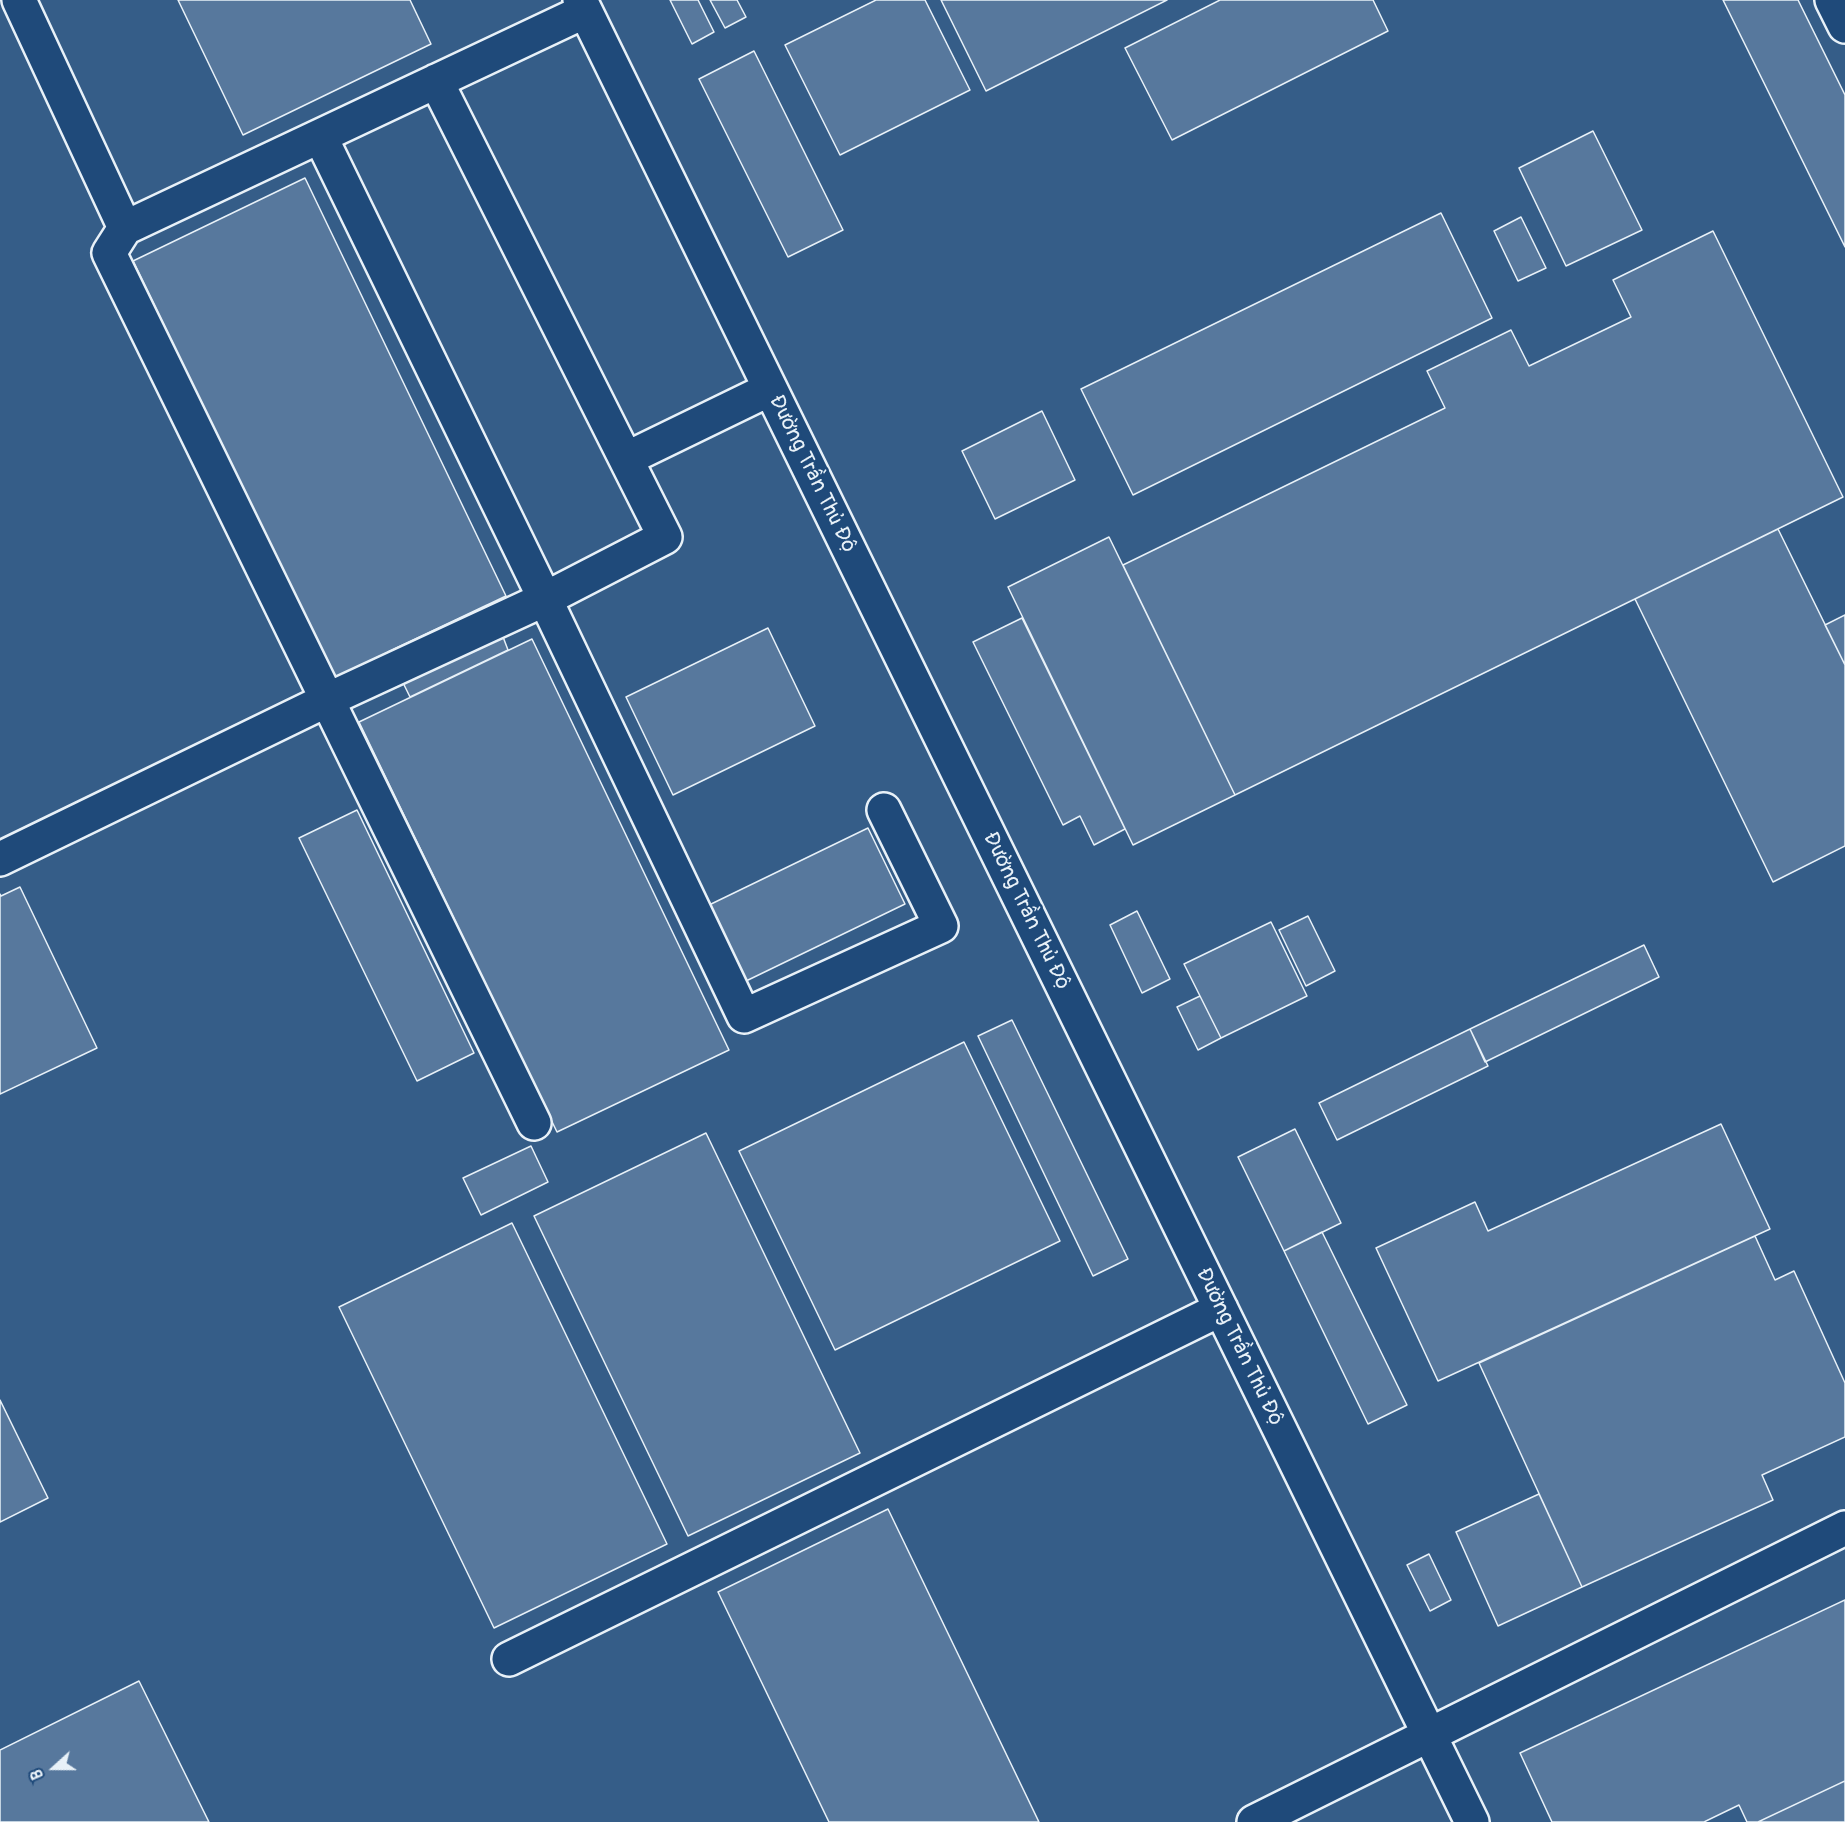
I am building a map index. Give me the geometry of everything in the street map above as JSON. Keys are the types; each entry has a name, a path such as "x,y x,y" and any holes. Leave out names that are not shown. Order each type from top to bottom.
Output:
{"street":[{"path":"19,0 125,228"},
{"path":"1832,0 1845,26"},
{"path":"534,1124 109,253 125,228 436,81 582,5"},
{"name":"Đường Trần Thủ Độ","path":"582,5 1472,1822"},
{"path":"0,859 327,700 545,599 665,537 436,81"},
{"path":"320,136 744,1016 941,926 884,810"},
{"path":"626,459 770,389"},
{"path":"509,1659 1221,1309"},
{"path":"1254,1822 1845,1528"}],"shaded area":[{"path":"0,0 1845,0 1845,1822 0,1822"}],"building":[{"path":"178,0 410,0 431,44 243,135"},
{"path":"670,0 698,0 714,32 692,44"},
{"path":"710,0 737,0 746,17 725,28"},
{"path":"876,0 925,0 970,90 840,155 785,45"},
{"path":"941,0 1167,0 986,91"},
{"path":"1220,0 1373,0 1388,31 1172,140 1125,48"},
{"path":"1723,0 1798,0 1845,95 1845,247"},
{"path":"754,51 843,230 788,257 699,79"},
{"path":"1593,131 1642,230 1566,266 1519,168"},
{"path":"305,178 506,596 334,678 133,261"},
{"path":"1441,213 1492,318 1133,495 1081,389"},
{"path":"1521,217 1546,268 1518,281 1494,231"},
{"path":"1713,231 1843,497 1235,795 1123,565 1445,408 1427,371 1511,330 1529,366 1631,317 1613,280"},
{"path":"1042,411 1075,480 995,519 962,451"},
{"path":"1778,529 1845,665 1845,846 1773,882 1635,599"},
{"path":"1109,537 1235,795 1133,845 1008,587"},
{"path":"487,605 497,621 508,650 410,697 388,652"},
{"path":"1845,615 1845,665 1825,625"},
{"path":"1022,618 1125,829 1094,845 1080,816 1063,825 973,642"},
{"path":"768,628 815,726 673,795 626,697"},
{"path":"532,639 729,1050 557,1132 359,722"},
{"path":"357,810 474,1053 417,1081 299,838"},
{"path":"868,828 905,904 744,982 707,906"},
{"path":"20,887 97,1048 0,1094 0,894 1,896"},
{"path":"1137,911 1170,979 1142,993 1110,925"},
{"path":"1308,916 1335,971 1306,986 1279,930"},
{"path":"1271,922 1307,996 1221,1038 1184,964"},
{"path":"1644,945 1659,977 1485,1062 1470,1029"},
{"path":"1200,996 1221,1038 1198,1050 1177,1007"},
{"path":"1012,1020 1128,1259 1093,1276 978,1036"},
{"path":"1470,1029 1488,1066 1337,1140 1319,1103"},
{"path":"964,1042 1060,1241 835,1350 739,1151"},
{"path":"1721,1124 1770,1229 1438,1381 1376,1248 1475,1202 1488,1231"},
{"path":"1295,1129 1341,1223 1284,1251 1238,1157"},
{"path":"706,1133 860,1453 688,1536 534,1216"},
{"path":"531,1146 548,1182 481,1215 463,1178"},
{"path":"512,1223 667,1544 494,1628 339,1307"},
{"path":"1322,1232 1407,1405 1368,1424 1284,1251"},
{"path":"1755,1236 1775,1280 1794,1271 1845,1383 1845,1437 1762,1475 1773,1500 1582,1587 1479,1363"},
{"path":"0,1400 48,1498 0,1522"},
{"path":"1539,1494 1582,1587 1498,1626 1456,1532"},
{"path":"888,1509 1039,1822 829,1822 718,1592"},
{"path":"1429,1554 1451,1600 1430,1611 1407,1565"},
{"path":"1845,1600 1845,1781 1758,1822 1747,1822 1739,1805 1704,1822 1552,1822 1520,1753"},
{"path":"139,1681 209,1822 0,1822 0,1750"},
{"path":"1845,1781 1845,1822 1758,1822"}]}
